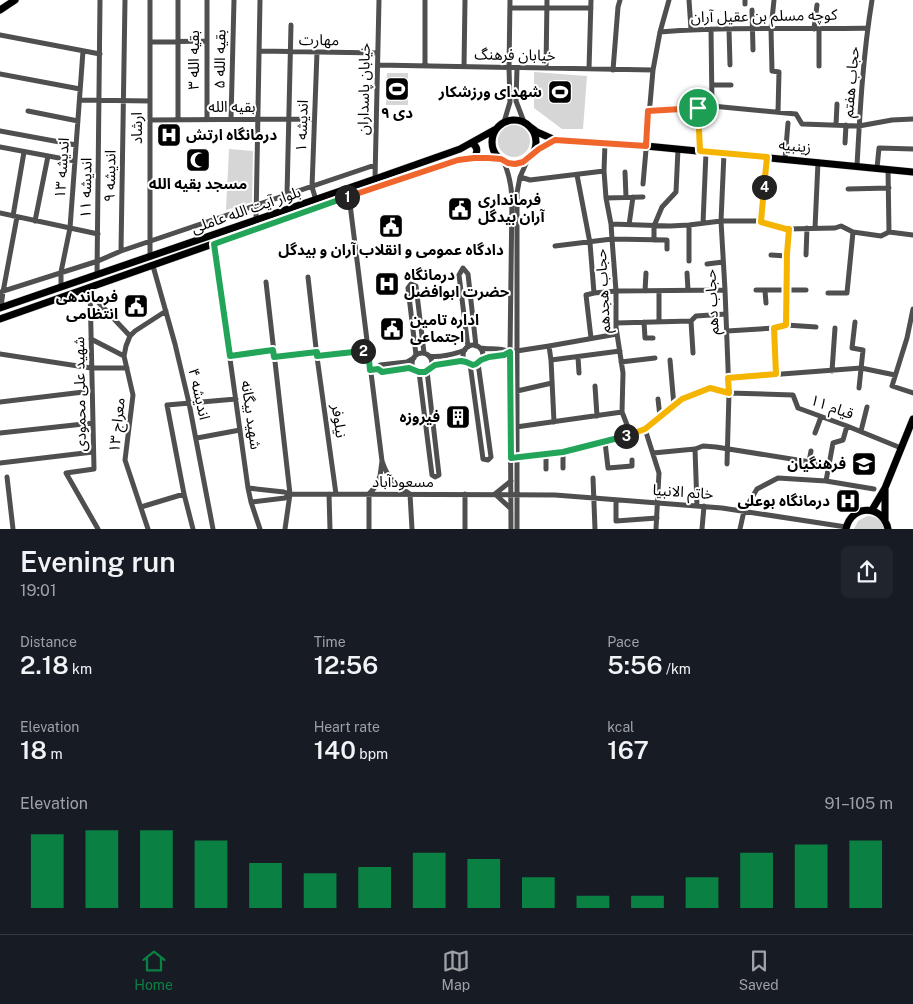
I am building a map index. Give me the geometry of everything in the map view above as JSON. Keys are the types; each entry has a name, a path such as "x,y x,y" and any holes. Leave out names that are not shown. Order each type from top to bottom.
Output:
{"main road":[{"path":"0,10 15,0"},
{"path":"530,157 535,149 536,136 527,124 519,120 512,120 504,122 496,129 492,141 493,147 496,154 508,163 523,162 530,157 545,145 555,140"},
{"name":"زینبیه","path":"527,124 537,132 555,140 646,146 913,172"},
{"name":"بلوار آیت‌ الله عاملی","path":"1,308 375,179 460,148 496,129"},
{"path":"472,142 477,149 477,154 474,158"},
{"name":"بلوار آیت‌ الله عاملی","path":"0,319 349,196 458,160 488,158 502,160"},
{"path":"872,510 885,488 901,448 912,428 913,419"},
{"path":"885,488 887,525"},
{"path":"846,528 852,515 865,510 872,510 878,513 887,525"}],"street":[{"name":"اندیشه ۱۱","path":"98,275 100,0"},
{"name":"اندیشه ۹","path":"121,251 124,0"},
{"name":"ارشاد","path":"150,0 150,257"},
{"path":"178,0 178,119"},
{"name":"بقیه الله ۳","path":"207,0 207,119"},
{"name":"بقیه الله ۵","path":"232,119 234,0"},
{"path":"256,220 260,0"},
{"name":"خیابان پاسداران","path":"375,179 378,0"},
{"path":"425,66 426,0"},
{"path":"464,67 465,0"},
{"path":"504,122 510,102 510,0"},
{"path":"546,68 547,0"},
{"path":"590,69 591,0"},
{"path":"613,70 620,0"},
{"path":"643,184 653,70 660,32 669,0"},
{"path":"689,0 691,29"},
{"path":"774,0 771,29 772,71 779,72 778,112"},
{"name":"حجاب هفتم","path":"857,166 859,126 872,0"},
{"path":"817,5 819,66"},
{"path":"510,8 591,8"},
{"path":"752,10 754,50"},
{"path":"287,195 291,24"},
{"name":"کوچه مسلم بن عقیل آران","path":"660,32 691,29 868,28"},
{"path":"711,29 712,106"},
{"path":"730,29 730,65"},
{"path":"0,35 100,54"},
{"path":"150,42 207,41"},
{"name":"اندیشه ۱۳","path":"61,286 61,272 70,228 83,51"},
{"name":"مهارت","path":"260,51 378,53"},
{"name":"اندیشه ۱","path":"316,200 312,187 317,52"},
{"name":"خیابان فرهنگ","path":"378,65 653,70"},
{"path":"517,68 516,101 527,124"},
{"path":"0,74 80,89"},
{"path":"712,85 732,85"},
{"path":"80,100 150,101"},
{"path":"836,125 837,104"},
{"path":"648,111 712,106 796,114 802,124 846,126 913,119"},
{"path":"698,108 703,152 703,223"},
{"path":"28,111 78,121"},
{"name":"بقیه الله","path":"150,120 314,119"},
{"path":"785,159 788,123"},
{"path":"845,143 846,126"},
{"path":"0,131 76,145"},
{"name":"حجاب هجدهم","path":"605,143 604,171 606,198 611,224 616,291 616,323 623,373 622,412 631,435"},
{"path":"0,147 75,162"},
{"path":"877,168 879,148 913,149"},
{"path":"654,240 654,226 662,207 676,192 678,149"},
{"path":"1,308 1,292 24,152"},
{"name":"حجاب دهم","path":"724,153 721,221 729,393 727,464"},
{"path":"35,220 48,156"},
{"path":"511,529 511,509 517,457 518,193 520,177 530,157"},
{"path":"761,222 767,157"},
{"path":"502,160 511,179 512,197 511,481 517,529"},
{"path":"815,228 818,162"},
{"path":"1,292 98,261 121,251 375,165"},
{"path":"888,169 889,232"},
{"path":"520,177 530,180 604,171"},
{"path":"625,172 626,197"},
{"path":"577,174 590,243 594,293"},
{"path":"848,189 889,188"},
{"path":"349,196 382,461 386,474 398,486 410,494 412,529"},
{"path":"629,225 633,197"},
{"path":"606,198 643,197"},
{"path":"0,213 98,234"},
{"path":"611,224 654,226 689,225 721,221 761,222 786,229 836,228 841,226 853,232 881,236 889,232 913,235"},
{"path":"689,225 689,261"},
{"path":"806,255 808,228"},
{"path":"786,325 789,229"},
{"path":"828,293 847,293 853,232"},
{"path":"555,246 612,239 667,240 667,248"},
{"name":"شهید بیگانه","path":"214,244 248,488 260,529"},
{"path":"771,255 787,256 787,254"},
{"path":"707,264 723,262"},
{"name":"اندیشه ۴","path":"153,266 197,438 213,529"},
{"path":"463,268 468,274 478,347 482,354 480,362 491,457 488,460 483,459 468,363 464,356 466,348 459,275 463,268"},
{"path":"645,291 646,273"},
{"path":"687,273 688,290"},
{"name":"نیلوفر","path":"308,277 336,494"},
{"path":"266,282 290,494 285,529"},
{"path":"411,284 416,286 426,355 432,362 429,370 439,475 435,477 432,475 417,371 412,364 415,356 408,288 411,284"},
{"name":"شهید علی محمودی","path":"90,287 94,469 66,473 98,529"},
{"path":"659,290 659,322"},
{"path":"591,338 586,295 616,291 725,290"},
{"path":"756,290 806,290"},
{"path":"765,290 766,303"},
{"path":"90,299 98,302 130,336"},
{"path":"913,309 892,386 913,393"},
{"path":"91,339 124,356 130,336 166,311"},
{"path":"616,323 691,321 696,316 726,314"},
{"path":"691,321 692,353"},
{"path":"644,322 645,338 653,338"},
{"path":"855,322 852,348 863,350 859,388"},
{"path":"726,331 774,328 786,325 816,327"},
{"path":"774,328 776,374"},
{"path":"832,371 836,328"},
{"path":"370,370 378,369 382,372 409,368 417,371 429,370 435,365 461,361 473,365 489,357 504,355 510,352 617,334"},
{"path":"548,346 551,360 554,422"},
{"path":"378,369 380,365 407,362 415,356 426,355 434,357 460,352 466,348 478,347 488,350 503,348 510,352"},
{"path":"230,356 273,350"},
{"path":"274,357 368,350"},
{"path":"551,360 620,351"},
{"path":"0,354 91,368 127,368"},
{"name":"معراج ۱۳","path":"124,356 133,395 125,460 148,529"},
{"path":"578,357 579,373"},
{"path":"621,362 655,358"},
{"path":"670,360 674,406"},
{"path":"728,378 862,368 895,375"},
{"path":"517,391 552,384"},
{"path":"595,386 597,416"},
{"path":"511,458 563,452 631,435 645,429 682,399 710,388 729,393"},
{"path":"0,402 92,392"},
{"name":"قیام ۱۱","path":"729,393 793,395 798,408 901,448"},
{"path":"193,529 184,494 167,405 236,399"},
{"path":"658,399 660,417"},
{"path":"861,431 867,408"},
{"path":"511,428 622,412"},
{"path":"815,433 820,417"},
{"path":"0,432 92,423"},
{"path":"826,481 833,443 843,440 847,426"},
{"path":"645,429 660,473 656,529"},
{"path":"197,438 240,430"},
{"path":"605,442 608,468 632,466 632,460"},
{"path":"653,453 695,449 703,446 829,465"},
{"path":"695,449 697,506"},
{"path":"0,463 93,452"},
{"path":"563,452 563,468"},
{"path":"809,462 811,452"},
{"path":"546,454 546,469"},
{"path":"369,529 369,494 376,486 380,476 382,461"},
{"path":"7,477 13,529"},
{"path":"593,478 595,529"},
{"path":"740,529 744,511 757,489 778,478 826,481 874,489"},
{"path":"511,481 495,494 511,509"},
{"name":"مسعودآباد","path":"248,488 290,494 514,494"},
{"path":"140,507 184,494"},
{"name":"مسعودآباد","path":"251,502 285,498 290,494"},
{"path":"329,494 330,529"},
{"path":"465,494 465,529"},
{"name":"خاتم الانبیا","path":"514,494 555,495 704,506 846,528"},
{"path":"616,500 616,521 657,518"},
{"path":"702,529 704,506"}],"shaded area":[{"name":"شهدای ورزشکار","path":"534,72 587,76 583,129 562,129 534,108"},
{"name":"۹ دی","path":"387,73 408,73 408,105 386,105"},
{"path":"514,125 520,126 525,130 529,135 529,147 525,152 520,156 514,157 508,156 503,152 499,147 498,141 499,135 503,130 508,126"},
{"path":"229,149 253,151 252,202 226,210"},
{"path":"867,516 878,519 885,529 854,529 858,521"}],"place":[{"name":"۹ دی","path":"397,89"},
{"name":"شهدای ورزشکار","path":"560,92"},
{"name":"درمانگاه ارتش","path":"169,135"},
{"name":"مسجد بقیه الله","path":"198,160"},
{"name":"فرمانداری آران بیدگل","path":"460,209"},
{"name":"دادگاه عمومی و انقلاب آران و بیدگل","path":"391,226"},
{"name":"درمانگاه حضرت ابوافضل","path":"387,284"},
{"name":"فرماندهی انتظامی","path":"136,306"},
{"name":"اداره تامین اجتماعی","path":"392,329"},
{"name":"فیروزه","path":"458,417"},
{"name":"فرهنگیان","path":"864,464"},
{"name":"درمانگاه بوعلی","path":"848,501"}],"route":[{"path":"698,108 700,151 767,157 761,222 789,229 786,325 774,328 776,374 728,378 729,393 710,388 682,399 645,429 631,435 563,452 511,458 510,352 504,355 489,357 473,365 461,361 435,365 422,373 409,368 382,372 378,369 370,370 368,350 317,356 317,352 274,357 273,350 230,356 214,244 458,160 488,158 501,159 515,164 528,159 539,149 555,140 646,146 648,111 698,108"}]}
